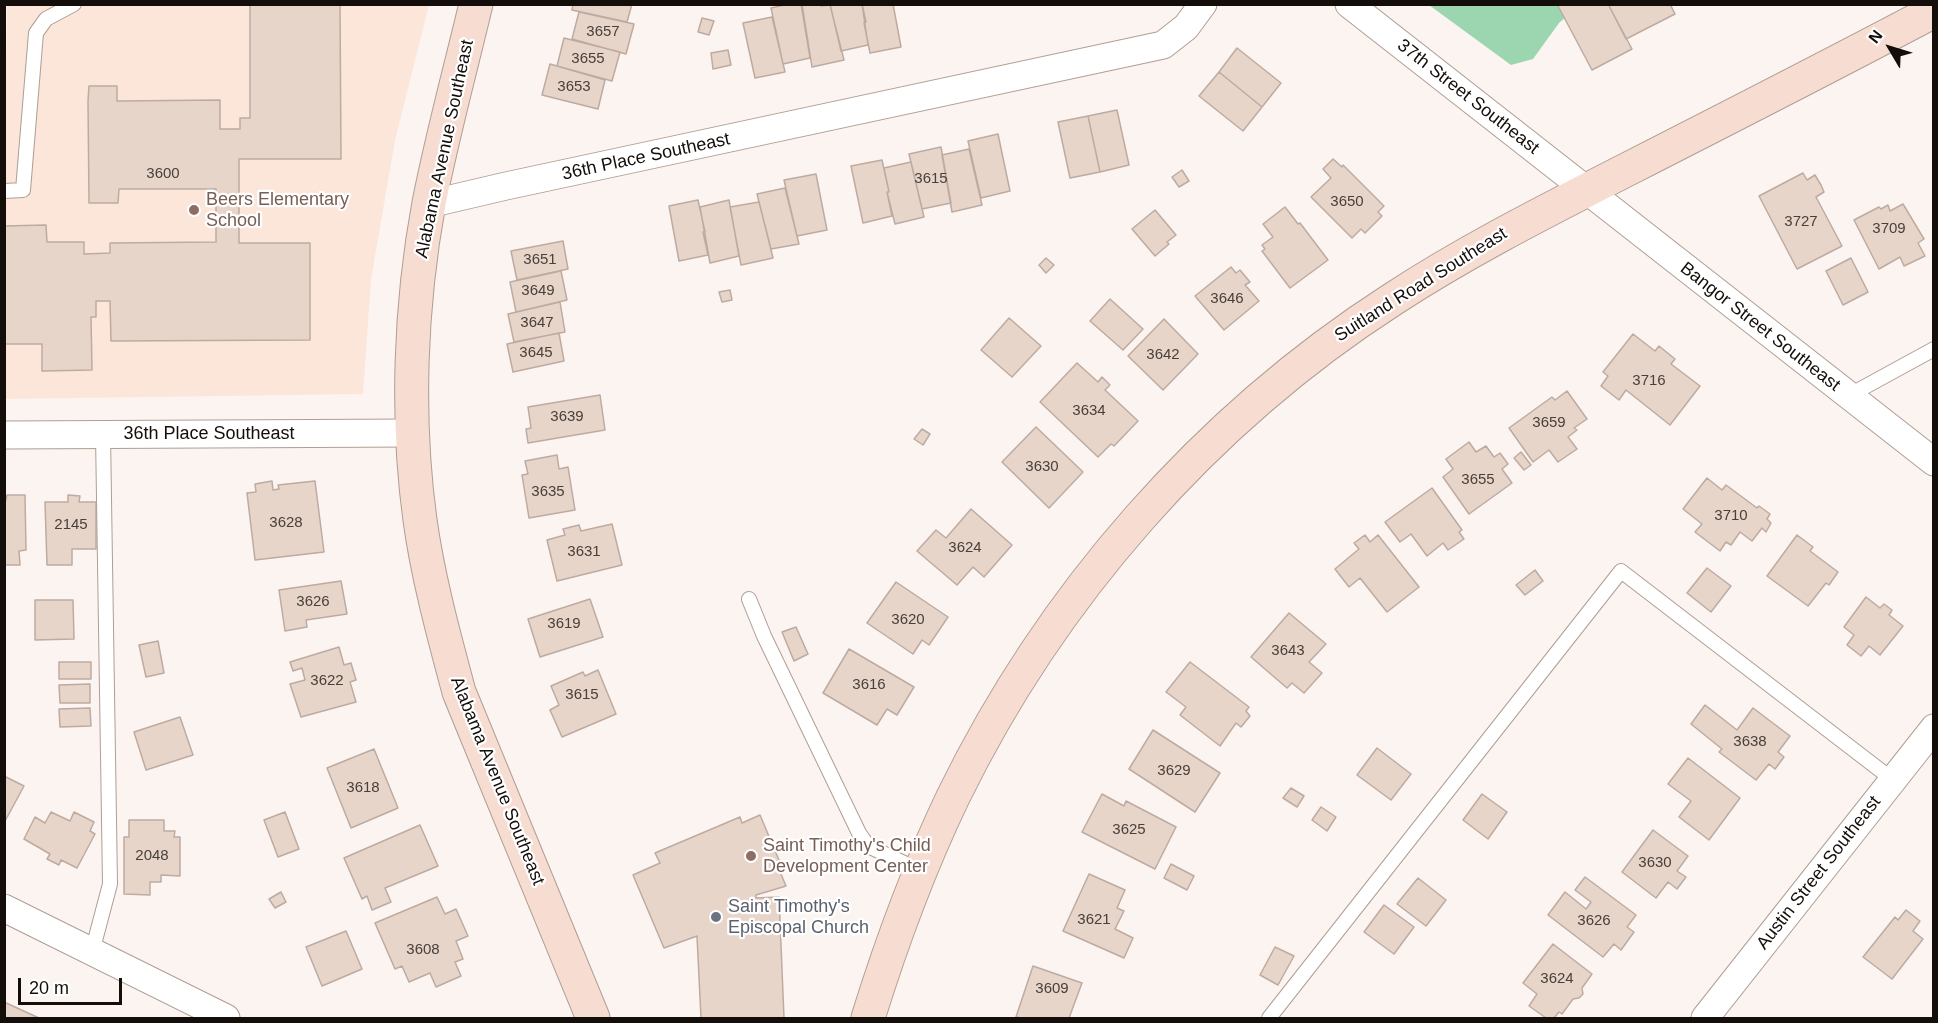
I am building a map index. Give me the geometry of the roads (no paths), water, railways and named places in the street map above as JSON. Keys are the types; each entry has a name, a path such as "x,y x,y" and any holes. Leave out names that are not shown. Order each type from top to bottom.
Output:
{"main road":[{"name":"Alabama Avenue Southeast","path":"476,4 429,204 415,317 412,433 417,497 424,545 445,643 459,692 593,1018"},
{"name":"Suitland Road Southeast","path":"868,1018 921,871 954,796 983,739 1042,643 1100,565 1194,459 1295,369 1390,301 1470,251 1934,11"}],"street":[{"name":"36th Place Southeast","path":"429,204 1163,45 1186,27 1203,4"},
{"name":"37th Street Southeast","path":"1349,4 1587,190"},
{"name":"Bangor Street Southeast","path":"1587,190 1934,462"},
{"name":"36th Place Southeast","path":"4,435 412,433"},
{"name":"Austin Street Southeast","path":"1705,1018 1934,728"},
{"path":"4,908 226,1018"}],"lane":[{"path":"4,191 23,190 36,33 46,19 74,4"},
{"path":"1848,396 1934,349"},
{"path":"92,952 110,884 103,434"},
{"path":"1269,1018 1621,571 1893,780"},
{"path":"749,599 769,646 859,833 868,846 921,871"}],"place":[{"name":"Beers Elementary School","path":"194,210"},
{"name":"Saint Timothy's Child Development Center","path":"751,856"},
{"name":"Saint Timothy's Episcopal Church","path":"716,917"}]}
